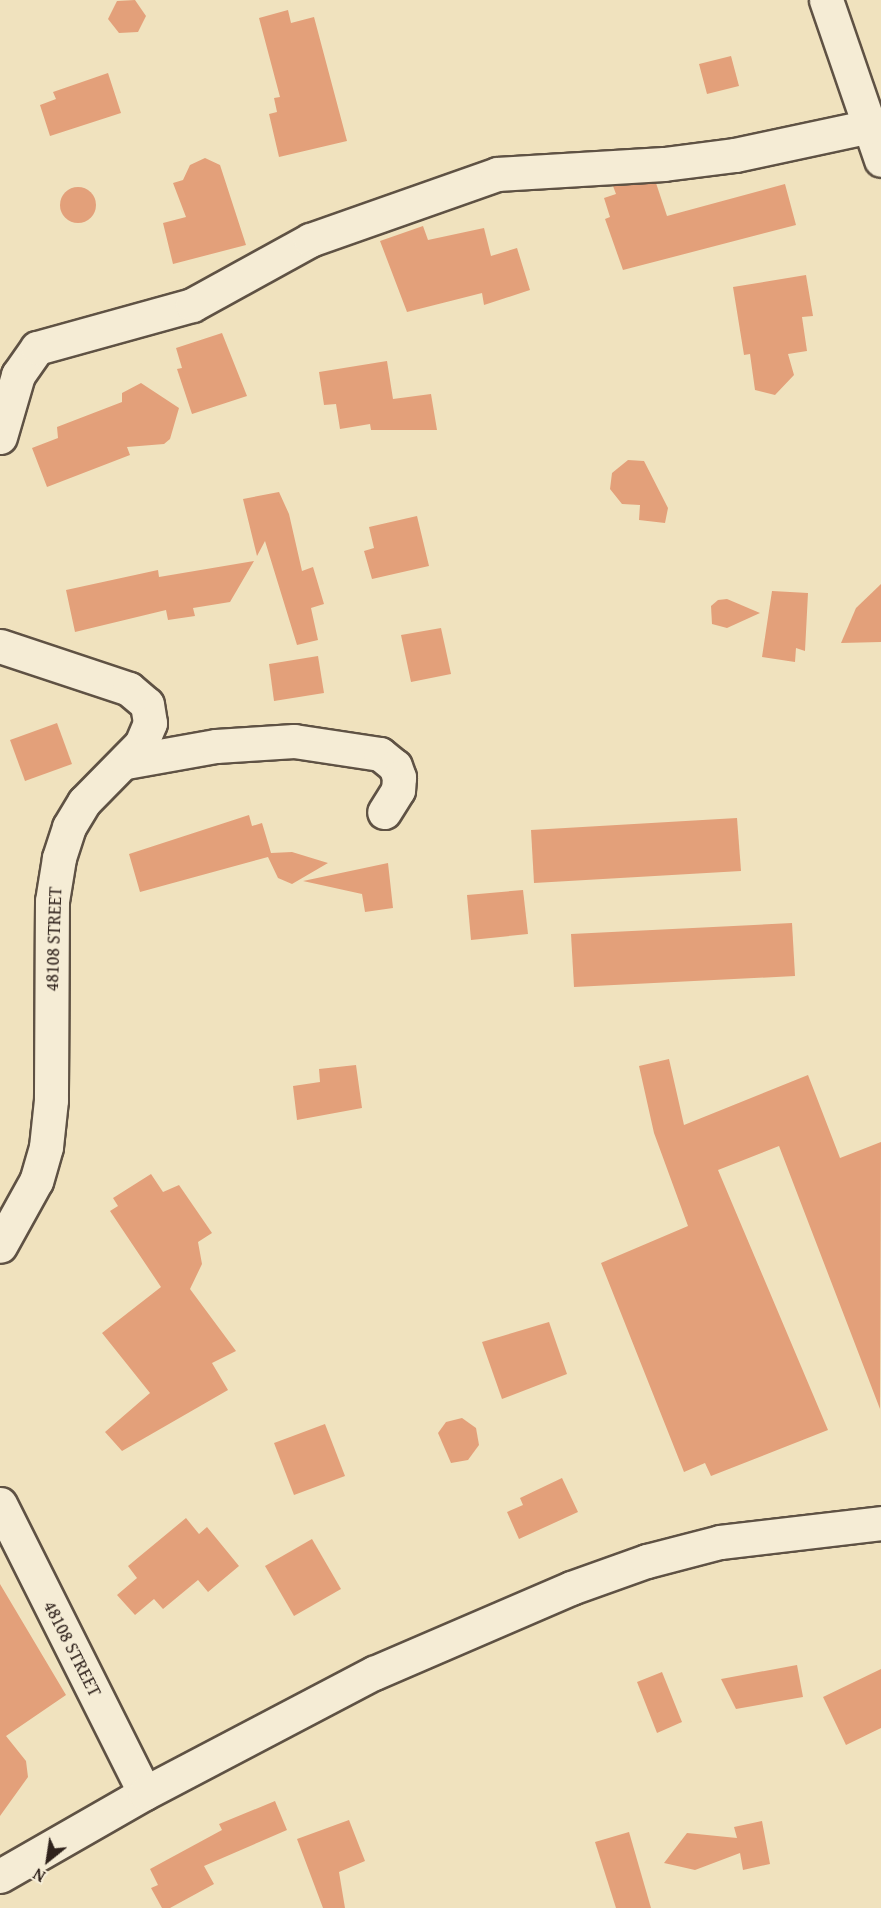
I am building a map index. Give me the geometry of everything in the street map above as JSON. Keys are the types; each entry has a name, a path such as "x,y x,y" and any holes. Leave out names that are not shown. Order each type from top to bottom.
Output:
{"street":[{"path":"826,0 881,160"},
{"path":"0,436 18,375 37,348 192,305 310,240 497,174 676,163 735,155 870,126"},
{"name":"48108 STREET","path":"0,646 107,679 129,689 147,704 150,723 141,744 126,762 84,802 69,827 59,858 52,902 51,1100 46,1147 36,1181 0,1246"},
{"path":"126,762 216,746 294,741 380,754 395,766 399,777 398,790 384,812"},
{"name":"48108 STREET","path":"0,1504 145,1793"},
{"path":"0,1876 145,1793 374,1673 571,1588 647,1561 720,1542 881,1523"}],"building":[{"path":"135,0 146,16 138,32 119,33 108,19 117,1"},
{"path":"288,10 291,23 314,17 347,141 279,157 269,114 277,112 274,98 280,97 259,18"},
{"path":"731,56 739,86 707,94 699,64"},
{"path":"108,73 121,113 50,136 40,105 56,99 53,92"},
{"path":"205,158 220,165 246,245 173,264 163,223 186,217 173,183 183,180 190,165"},
{"path":"656,183 667,216 785,184 796,225 623,270 605,219 610,217 604,198 616,194 613,186"},
{"path":"78,187 91,192 96,205 91,218 78,223 65,218 60,205 65,192"},
{"path":"423,226 428,240 484,228 491,256 517,248 530,290 484,305 482,293 407,312 380,241"},
{"path":"806,275 813,316 802,317 807,351 788,354 794,375 775,395 755,390 750,354 744,355 733,287"},
{"path":"222,333 247,396 192,414 177,369 182,368 176,348"},
{"path":"387,361 393,399 431,394 437,430 371,430 370,424 340,429 336,404 324,405 319,372"},
{"path":"141,383 179,408 170,439 164,444 127,447 130,455 47,487 32,448 58,438 57,427 122,402 122,393"},
{"path":"628,460 644,461 668,508 665,523 639,520 640,505 622,504 610,489 612,473"},
{"path":"279,492 289,514 302,571 313,567 324,604 311,608 318,640 297,645 265,541 257,556 243,499"},
{"path":"417,516 429,566 372,579 364,551 374,548 369,527"},
{"path":"254,561 230,602 193,608 195,616 168,620 166,610 75,632 66,590 158,570 159,577"},
{"path":"881,584 881,642 841,643 856,608"},
{"path":"772,591 808,593 805,651 796,648 795,662 762,657"},
{"path":"727,599 760,613 727,628 712,624 711,606 718,600"},
{"path":"441,628 451,674 411,682 401,635"},
{"path":"318,656 324,693 274,701 269,664"},
{"path":"57,723 72,764 25,781 10,740"},
{"path":"249,815 252,826 262,823 271,853 292,852 328,863 292,884 278,878 268,857 140,892 129,854"},
{"path":"737,818 741,871 534,883 531,830"},
{"path":"388,863 393,908 365,912 362,894 303,881"},
{"path":"523,890 528,934 471,940 467,895"},
{"path":"792,923 795,976 574,987 571,934"},
{"path":"669,1059 684,1125 808,1075 840,1158 881,1142 880,1409 779,1146 718,1170 828,1430 711,1476 705,1463 684,1472 601,1263 688,1226 654,1133 639,1066"},
{"path":"356,1065 362,1108 297,1120 293,1086 320,1082 319,1069"},
{"path":"151,1174 163,1192 179,1185 212,1233 198,1242 202,1264 190,1289 236,1351 212,1363 228,1390 122,1451 105,1432 150,1393 102,1333 161,1287 110,1211 118,1206 113,1198"},
{"path":"549,1322 567,1374 502,1399 482,1342"},
{"path":"462,1418 476,1428 479,1445 468,1460 451,1463 438,1433 446,1422"},
{"path":"325,1424 345,1476 294,1495 274,1443"},
{"path":"562,1478 578,1512 519,1539 507,1512 523,1505 520,1498"},
{"path":"186,1518 199,1534 207,1527 239,1566 208,1592 198,1580 163,1609 154,1599 135,1615 117,1595 137,1578 128,1566"},
{"path":"312,1539 341,1589 294,1616 265,1566"},
{"path":"0,1584 66,1695 6,1736 26,1761 28,1777 0,1816"},
{"path":"797,1665 803,1697 736,1709 721,1679"},
{"path":"881,1669 881,1728 846,1745 823,1697"},
{"path":"662,1672 682,1722 657,1733 637,1682"},
{"path":"275,1801 287,1830 204,1866 214,1884 170,1908 162,1908 151,1888 158,1885 150,1869 222,1830 219,1824"},
{"path":"349,1820 365,1861 339,1872 345,1908 323,1908 297,1839"},
{"path":"762,1821 770,1864 743,1870 740,1853 695,1870 664,1863 687,1833 737,1838 734,1827"},
{"path":"629,1832 651,1908 616,1908 595,1842"}]}
